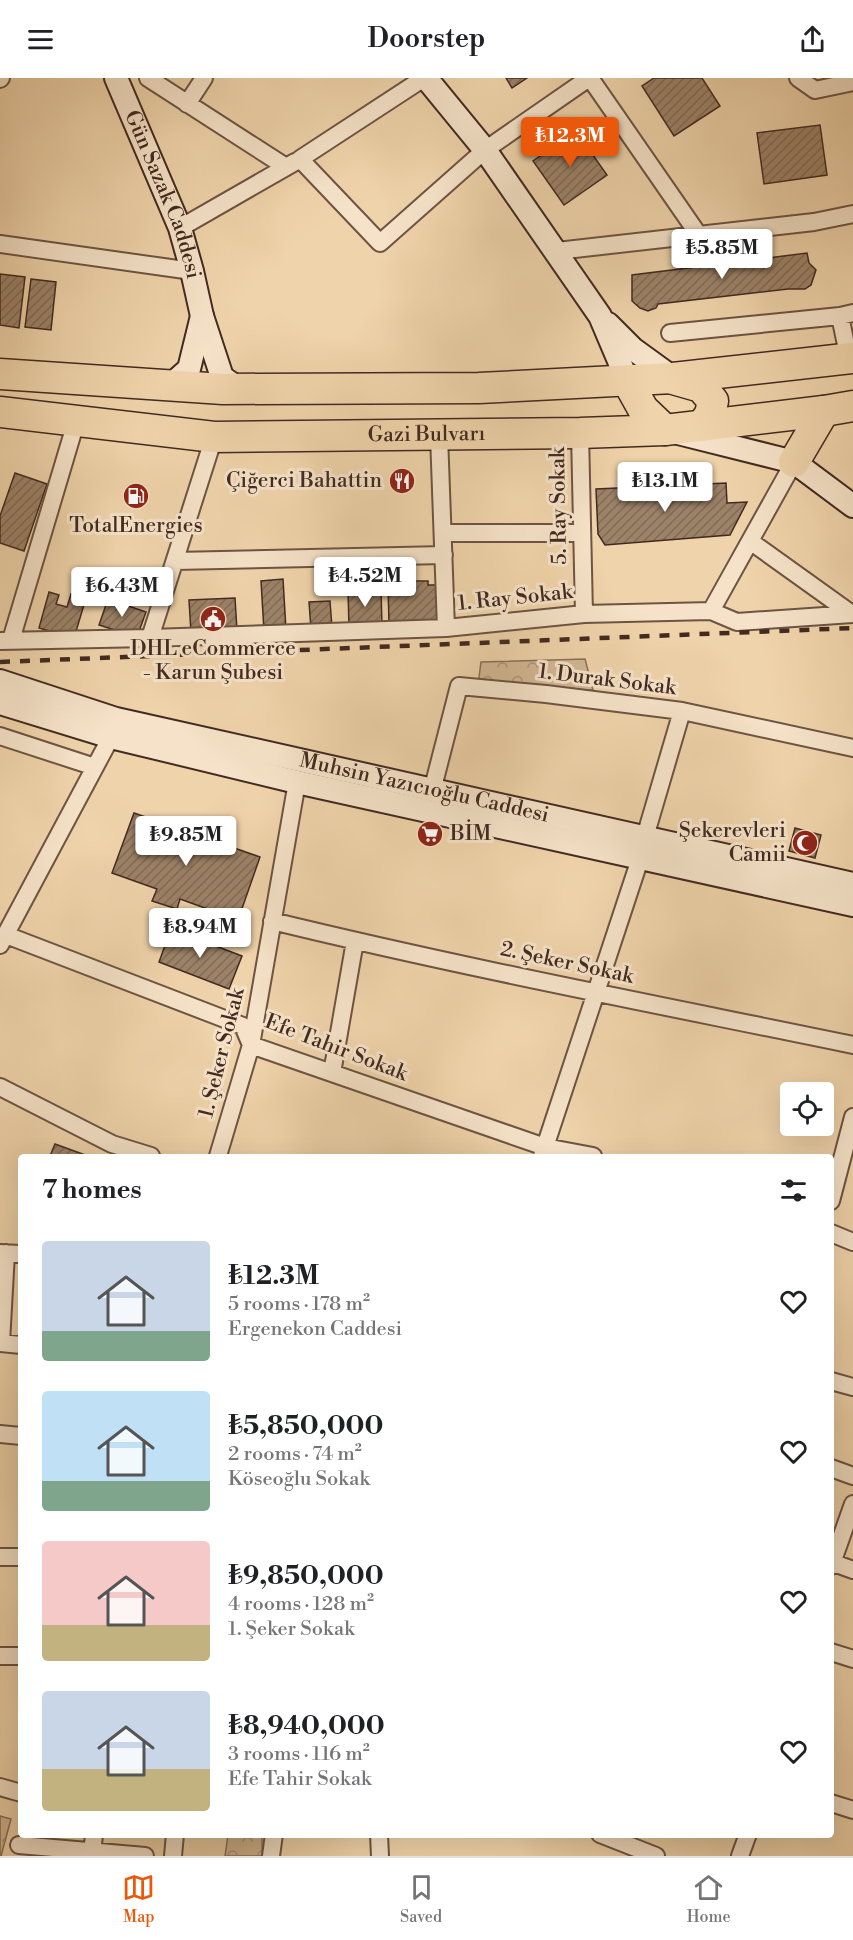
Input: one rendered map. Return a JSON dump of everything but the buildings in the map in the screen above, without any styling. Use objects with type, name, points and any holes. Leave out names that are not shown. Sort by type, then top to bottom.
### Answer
[{"type":"highway","points":[[0,374],[239,389],[479,388],[628,382],[851,358]]},
{"type":"highway","points":[[672,378],[701,387],[712,401],[710,414],[702,426]]},
{"type":"highway","points":[[628,382],[643,409],[664,430]]},
{"type":"highway","name":"Gazi Bulvarı","points":[[0,412],[214,437],[664,430],[853,406]]},
{"type":"highway","points":[[794,462],[824,411]]},
{"type":"street","points":[[147,78],[187,104],[293,163],[380,243],[485,150],[589,78],[698,234]]},
{"type":"street","points":[[187,104],[204,78]]},
{"type":"street","points":[[180,228],[293,163],[425,78],[485,150],[557,251],[600,316],[628,382]]},
{"type":"street","points":[[798,78],[815,90],[853,82]]},
{"type":"street","name":"Gün Sazak Caddesi","points":[[123,82],[180,228],[202,316],[222,377],[239,389]]},
{"type":"street","points":[[557,251],[814,222],[853,214]]},
{"type":"street","points":[[0,244],[192,271]]},
{"type":"street","points":[[670,333],[847,315],[851,358]]},
{"type":"street","points":[[171,385],[189,369],[202,316]]},
{"type":"street","points":[[600,316],[633,349],[672,378]]},
{"type":"street","points":[[6,641],[76,422]]},
{"type":"street","points":[[664,430],[794,462],[853,506]]},
{"type":"street","name":"5. Ray Sokak","points":[[580,433],[584,614]]},
{"type":"street","points":[[440,435],[446,628]]},
{"type":"street","points":[[150,638],[214,437]]},
{"type":"street","points":[[711,611],[794,462]]},
{"type":"street","points":[[443,533],[582,533]]},
{"type":"street","points":[[750,542],[853,614]]},
{"type":"street","points":[[175,561],[444,555]]},
{"type":"street","name":"1. Ray Sokak","points":[[6,641],[446,628],[584,614],[711,611],[737,622],[853,614]]},
{"type":"street","name":"Muhsin Yazıcıoğlu Caddesi","points":[[0,681],[114,728],[297,782],[853,905]]},
{"type":"street","name":"1. Durak Sokak","points":[[432,790],[459,686],[682,711],[853,748]]},
{"type":"street","name":"Muhsin Yazıcıoğlu Caddesi","points":[[0,703],[114,728],[432,790],[853,884]]},
{"type":"street","points":[[645,837],[682,711]]},
{"type":"street","points":[[3,940],[114,728]]},
{"type":"street","points":[[0,736],[95,767]]},
{"type":"street","name":"1. Şeker Sokak","points":[[219,1154],[251,1045],[297,782]]},
{"type":"street","points":[[543,1152],[640,859]]},
{"type":"street","name":"2. Şeker Sokak","points":[[272,921],[597,993],[853,1045]]},
{"type":"street","name":"Efe Tahir Sokak","points":[[3,940],[243,1026],[251,1045],[543,1152],[568,1154]]},
{"type":"street","points":[[332,1073],[355,941]]},
{"type":"street","points":[[0,1088],[111,1144],[144,1154]]},
{"type":"street","points":[[834,1190],[853,1117]]},
{"type":"street","points":[[834,1234],[853,1242]]},
{"type":"street","points":[[9,1253],[1,1343],[18,1345]]},
{"type":"street","points":[[834,1382],[853,1387]]},
{"type":"street","points":[[0,1434],[18,1436]]},
{"type":"street","points":[[834,1469],[853,1476]]},
{"type":"street","points":[[834,1556],[853,1504]]},
{"type":"street","points":[[0,1557],[18,1557]]},
{"type":"street","points":[[834,1565],[853,1570]]},
{"type":"street","points":[[834,1653],[853,1659]]},
{"type":"street","points":[[0,1656],[18,1656]]},
{"type":"street","points":[[0,1787],[18,1792]]},
{"type":"street","points":[[834,1804],[853,1810]]},
{"type":"street","points":[[92,1854],[94,1838]]},
{"type":"street","points":[[173,1856],[175,1838]]},
{"type":"street","points":[[271,1856],[273,1838]]},
{"type":"street","points":[[379,1838],[380,1856]]},
{"type":"street","points":[[610,1838],[656,1856]]},
{"type":"street","points":[[740,1856],[747,1838]]},
{"type":"street","points":[[19,1845],[92,1854],[145,1856]]},
{"type":"green space","points":[[585,659],[593,690],[478,685],[481,662]]},
{"type":"green space","points":[[0,1816],[11,1819],[1,1856],[0,1856]]},
{"type":"green space","points":[[228,1838],[262,1838],[262,1856],[225,1856]]},
{"type":"railway","points":[[0,662],[853,628]]},
{"type":"place","name":"Çiğerci Bahattin","points":[[402,481]]},
{"type":"place","name":"TotalEnergies","points":[[136,496]]},
{"type":"place","name":"DHL eCommerce - Karun Şubesi","points":[[213,619]]},
{"type":"place","name":"BİM","points":[[430,834]]},
{"type":"place","name":"Şekerevleri Camii","points":[[805,843]]}]
